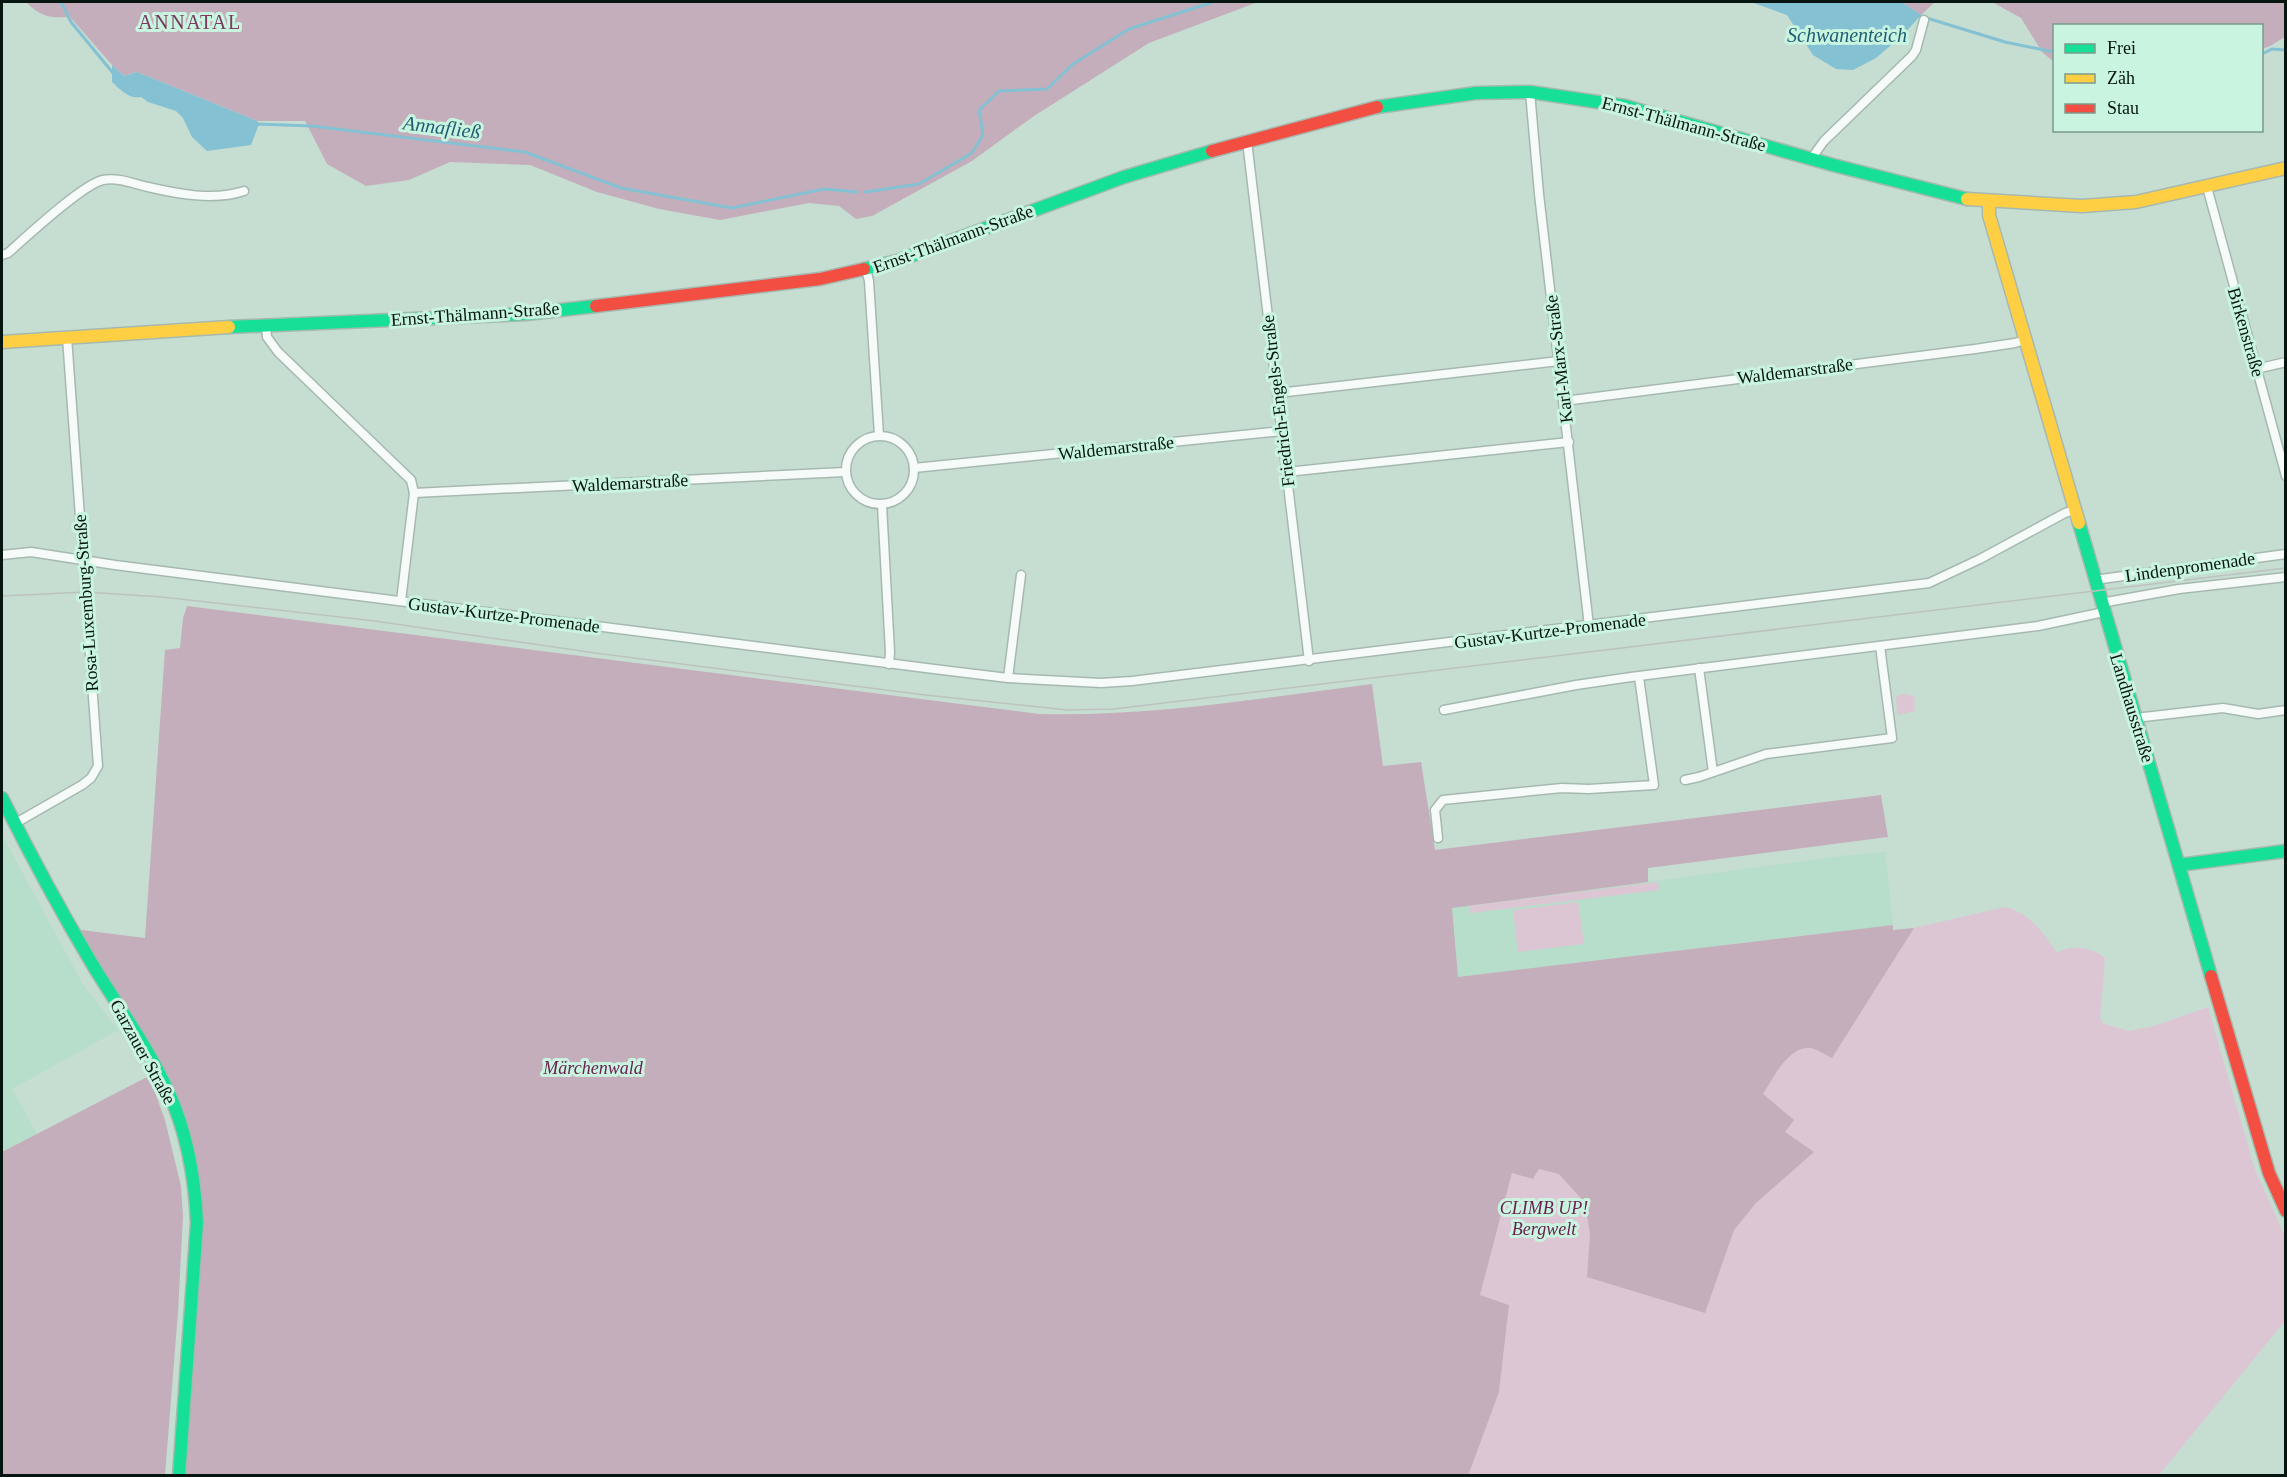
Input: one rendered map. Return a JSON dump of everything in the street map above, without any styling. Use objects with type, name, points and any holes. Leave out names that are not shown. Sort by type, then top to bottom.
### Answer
[{"type":"main road","name":"Ernst-Thälmann-Straße","points":[[2,342],[266,325],[526,314],[820,279],[919,254],[1124,177],[1247,141],[1380,106],[1476,93],[1530,92],[1625,106],[1956,198],[1989,202],[2082,206],[2116,204],[2160,198],[2286,168]]},
{"type":"main road","name":"Landhausstraße","points":[[1989,202],[1989,215],[2094,580],[2258,1137],[2269,1173],[2286,1211]]},
{"type":"main road","name":"Garzauer Straße","points":[[2,798],[14,824],[79,940],[161,1076],[175,1107],[184,1137],[197,1195],[197,1222],[178,1476]]},
{"type":"main road","points":[[2179,865],[2286,851]]},
{"type":"street","points":[[1811,159],[1824,141],[1912,56],[1918,45],[1924,20]]},
{"type":"street","name":"Karl-Marx-Straße","points":[[1530,92],[1532,133],[1589,626]]},
{"type":"street","name":"Friedrich-Engels-Straße","points":[[1247,141],[1309,660]]},
{"type":"street","points":[[2,255],[8,253],[81,192],[102,180],[114,179],[183,194],[228,196],[244,191]]},
{"type":"street","name":"Birkenstraße","points":[[2206,187],[2286,476]]},
{"type":"street","points":[[866,269],[869,281],[879,435]]},
{"type":"street","points":[[266,325],[267,337],[278,352],[411,480],[414,493],[401,602]]},
{"type":"street","name":"Rosa-Luxemburg-Straße","points":[[14,824],[82,785],[91,778],[98,766],[67,337]]},
{"type":"street","name":"Waldemarstraße","points":[[1564,401],[1975,349],[2025,340]]},
{"type":"street","points":[[1278,393],[1559,361]]},
{"type":"street","points":[[2256,369],[2286,362]]},
{"type":"street","name":"Waldemarstraße","points":[[914,468],[1282,431]]},
{"type":"street","points":[[879,435],[899,441],[912,457],[914,468],[914,477],[908,491],[896,501],[882,505],[862,500],[854,493],[845,472],[846,461],[858,442],[879,435]]},
{"type":"street","points":[[1287,472],[1569,442]]},
{"type":"street","name":"Waldemarstraße","points":[[414,493],[845,472]]},
{"type":"street","points":[[882,505],[889,664]]},
{"type":"street","name":"Gustav-Kurtze-Promenade","points":[[2,555],[31,552],[889,664],[1008,678],[1101,683],[1309,660],[1929,583],[2074,510]]},
{"type":"street","name":"Lindenpromenade","points":[[2094,580],[2286,554]]},
{"type":"street","points":[[1008,678],[1021,575]]},
{"type":"street","name":"Lindenpromenade","points":[[2102,607],[2180,589],[2286,576]]},
{"type":"street","points":[[1444,710],[1576,685],[2038,626],[2102,607]]},
{"type":"street","points":[[1685,780],[1766,754],[1892,738],[1880,646]]},
{"type":"street","points":[[1699,668],[1713,772]]},
{"type":"street","points":[[1438,838],[1435,810],[1443,800],[1562,788],[1588,789],[1654,784],[1639,677]]},
{"type":"street","points":[[2135,718],[2223,708],[2258,714],[2286,710]]},
{"type":"shaded area","points":[[2,835],[82,983],[118,1030],[12,1089],[37,1134],[2,1152]]},
{"type":"shaded area","points":[[1885,852],[1893,925],[1458,977],[1452,908]]},
{"type":"green space","points":[[26,2],[1258,2],[1149,43],[1034,116],[972,161],[872,216],[856,219],[839,206],[809,203],[720,220],[659,209],[597,192],[530,165],[450,162],[409,180],[366,186],[327,164],[305,121],[257,121],[137,72],[124,76],[70,17],[46,16]]},
{"type":"green space","points":[[1902,2],[1935,2],[1921,15]]},
{"type":"green space","points":[[1992,2],[2285,2],[2285,37],[2263,49],[2263,24],[2053,24],[2053,61],[2042,52],[2021,18]]},
{"type":"green space","name":"Märchenwald","points":[[187,606],[1039,714],[1165,710],[1372,684],[1383,766],[1421,762],[1435,850],[1881,795],[1888,837],[1648,868],[1648,882],[1452,908],[1458,977],[1893,925],[1893,930],[1914,928],[1832,1058],[1810,1048],[1795,1052],[1776,1072],[1763,1094],[1794,1120],[1785,1132],[1814,1152],[1756,1203],[1734,1230],[1705,1313],[1587,1277],[1590,1234],[1585,1203],[1559,1174],[1539,1169],[1533,1179],[1512,1173],[1480,1295],[1509,1305],[1499,1392],[1468,1476],[184,1475],[201,1222],[201,1186],[190,1143],[172,1092],[81,930],[145,938],[165,650],[180,648],[183,618]]},
{"type":"green space","points":[[1904,694],[1914,696],[1915,711],[1897,715],[1896,696]]},
{"type":"green space","points":[[1658,882],[1659,890],[1470,913],[1469,906]]},
{"type":"green space","points":[[1578,902],[1584,944],[1518,952],[1513,910]]},
{"type":"green space","name":"CLIMB UP! Bergwelt","points":[[2005,907],[2028,918],[2057,953],[2069,948],[2082,948],[2094,951],[2105,958],[2100,1019],[2104,1024],[2129,1031],[2154,1026],[2208,1007],[2255,1170],[2285,1236],[2285,1321],[2159,1475],[1468,1476],[1499,1392],[1509,1305],[1480,1295],[1512,1173],[1893,930],[1914,928]]},
{"type":"green space","points":[[149,1076],[165,1120],[181,1186],[183,1216],[165,1475],[2,1475],[2,1152]]},
{"type":"water","name":"Schwanenteich","points":[[1751,2],[1902,2],[1921,15],[1903,35],[1876,58],[1853,70],[1836,69],[1813,55],[1787,15]]},
{"type":"water","points":[[112,65],[124,76],[137,72],[257,121],[259,124],[251,145],[207,151],[192,137],[183,118],[176,111],[148,102],[141,97],[128,95],[118,88],[112,82]]},
{"type":"waterway","name":"Annafließ","points":[[61,2],[71,22],[113,73]]},
{"type":"waterway","name":"Annafließ","points":[[865,192],[919,184],[972,153],[983,135],[979,110],[999,91],[1047,89],[1073,64],[1129,29],[1213,2]]},
{"type":"waterway","name":"Annafließ","points":[[1917,15],[2005,42],[2053,52]]},
{"type":"waterway","name":"Annafließ","points":[[2263,54],[2272,49],[2286,50]]},
{"type":"waterway","name":"Annafließ","points":[[256,124],[312,126],[525,152],[621,188],[732,208],[824,189],[857,192]]},
{"type":"tram line","points":[[2,596],[86,592],[162,597],[375,621],[595,653],[925,695],[1068,710],[1114,709],[2286,568]]},
{"type":"traffic: fast","points":[[1377,107],[1476,93],[1530,92],[1625,106],[1833,165],[1967,199]]},
{"type":"traffic: fast","points":[[864,269],[897,261],[1124,177],[1212,151]]},
{"type":"traffic: fast","points":[[229,327],[526,314],[596,306]]},
{"type":"traffic: fast","points":[[2079,523],[2211,976]]},
{"type":"traffic: fast","points":[[2,798],[68,921],[160,1074],[175,1107],[185,1139],[192,1172],[197,1223],[179,1476]]},
{"type":"traffic: fast","points":[[2179,865],[2286,851]]},
{"type":"traffic: slow","points":[[1967,199],[2082,206],[2136,202],[2286,168]]},
{"type":"traffic: slow","points":[[1989,202],[1989,215],[2079,523]]},
{"type":"traffic: slow","points":[[2,342],[229,327]]},
{"type":"traffic: jam","points":[[1212,151],[1377,107]]},
{"type":"traffic: jam","points":[[596,306],[820,279],[864,269]]},
{"type":"traffic: jam","points":[[2211,976],[2269,1173],[2286,1211]]},
{"type":"district","name":"ANNATAL","points":[[190,22]]}]
